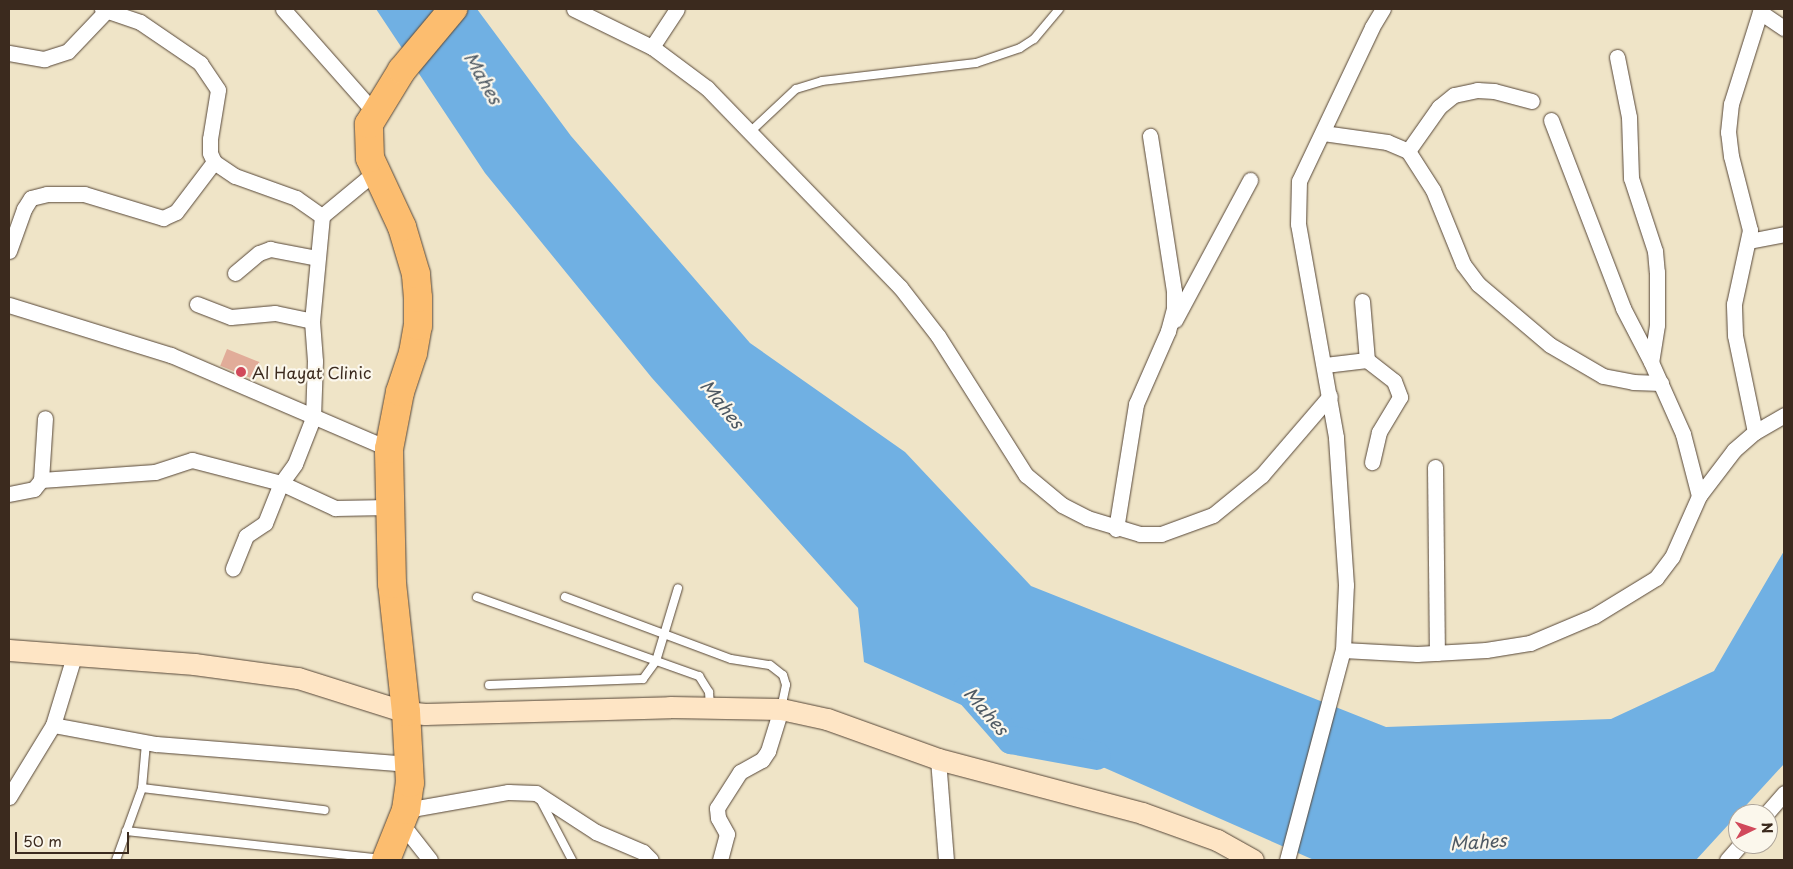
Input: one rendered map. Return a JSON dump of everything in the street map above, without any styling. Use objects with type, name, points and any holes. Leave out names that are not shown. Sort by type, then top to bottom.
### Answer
[{"type":"highway","points":[[386,860],[404,817],[409,764],[406,712],[392,584],[389,507],[390,449],[400,392],[413,354],[418,326],[418,298],[416,274],[402,227],[375,172],[368,139],[369,124],[374,112],[402,70],[454,9]]},
{"type":"street","points":[[283,9],[374,112]]},
{"type":"street","points":[[574,9],[652,47],[707,88],[900,287],[938,336],[1026,475],[1062,505],[1116,529],[1162,534],[1213,515],[1262,475],[1330,396]]},
{"type":"street","points":[[652,47],[677,9]]},
{"type":"street","points":[[1288,857],[1343,650],[1345,542],[1330,396],[1297,203],[1299,181],[1372,27],[1383,9]]},
{"type":"street","points":[[9,53],[44,59],[68,51],[106,10],[140,22],[200,63],[218,90],[210,139],[210,153],[214,162],[235,176],[296,198],[322,216]]},
{"type":"street","points":[[1755,432],[1735,335],[1734,312],[1748,241],[1749,220],[1731,156],[1728,132],[1733,95],[1760,10],[1784,28]]},
{"type":"street","points":[[1617,57],[1629,117],[1631,178],[1655,251],[1657,325],[1651,362]]},
{"type":"street","points":[[1408,151],[1439,106],[1454,95],[1477,90],[1494,91],[1532,101]]},
{"type":"street","points":[[1551,120],[1623,308],[1661,382],[1683,434],[1699,496]]},
{"type":"street","points":[[1323,133],[1387,142],[1408,151],[1433,190],[1463,264],[1478,284],[1550,345],[1603,376],[1633,382],[1661,382]]},
{"type":"street","points":[[1150,136],[1174,292],[1168,331]]},
{"type":"street","points":[[9,251],[24,209],[31,198],[47,194],[84,194],[163,218],[176,212],[214,162]]},
{"type":"street","points":[[233,569],[246,536],[265,523],[281,483],[295,464],[312,418],[315,361],[312,321],[322,216],[375,172]]},
{"type":"street","points":[[1116,529],[1136,404],[1168,331],[1250,180]]},
{"type":"street","points":[[1748,241],[1784,234]]},
{"type":"street","points":[[235,273],[259,252],[270,249],[317,258]]},
{"type":"street","points":[[1362,301],[1367,360]]},
{"type":"street","points":[[197,304],[231,316],[275,313],[312,321]]},
{"type":"street","points":[[9,305],[171,355],[312,418],[390,449]]},
{"type":"street","points":[[1325,365],[1367,360],[1394,380],[1400,397],[1379,432],[1372,462]]},
{"type":"street","points":[[1343,650],[1437,653],[1530,643],[1602,611],[1656,578],[1672,557],[1699,496],[1734,450],[1755,432],[1784,415]]},
{"type":"street","points":[[9,494],[34,489],[41,480],[46,418]]},
{"type":"street","points":[[41,480],[155,472],[192,460],[281,483],[336,508],[389,507]]},
{"type":"street","points":[[1435,467],[1437,653]]},
{"type":"street","points":[[9,650],[75,653],[298,678],[406,712],[440,715],[711,707],[780,709],[827,719],[938,759],[1142,813],[1218,840],[1253,860]]},
{"type":"street","points":[[9,797],[15,778],[53,725],[75,653]]},
{"type":"street","points":[[720,860],[727,834],[718,818],[717,808],[740,772],[762,760],[768,752],[780,709]]},
{"type":"street","points":[[53,725],[146,743],[409,764]]},
{"type":"street","points":[[938,759],[946,860]]},
{"type":"street","points":[[430,860],[404,817],[508,792],[536,793],[596,832],[643,852],[651,860]]},
{"type":"street","points":[[1775,804],[1784,793]]},
{"type":"lane","points":[[750,132],[796,89],[822,81],[976,63],[1020,48],[1034,39],[1059,9]]},
{"type":"lane","points":[[489,685],[635,682],[649,675],[656,661],[678,588]]},
{"type":"lane","points":[[477,597],[699,676],[709,692],[711,707]]},
{"type":"lane","points":[[565,597],[731,659],[777,668],[784,675],[786,685],[780,709]]},
{"type":"lane","points":[[116,860],[142,788],[146,743]]},
{"type":"lane","points":[[142,788],[325,810]]},
{"type":"lane","points":[[536,793],[572,860]]},
{"type":"lane","points":[[126,831],[386,860]]},
{"type":"water","points":[[376,9],[477,9],[571,136],[750,343],[905,452],[1031,586],[1386,727],[1611,719],[1714,671],[1784,551],[1784,764],[1747,804],[1728,804],[1728,825],[1696,860],[1314,860],[864,662],[858,608],[652,378],[485,173]]},
{"type":"building","points":[[227,349],[259,362],[253,379],[220,366]]},
{"type":"waterway","name":"Mahes","points":[[967,690],[1011,740],[1097,756]]},
{"type":"place","name":"Al Hayat Clinic","points":[[241,372]]}]
